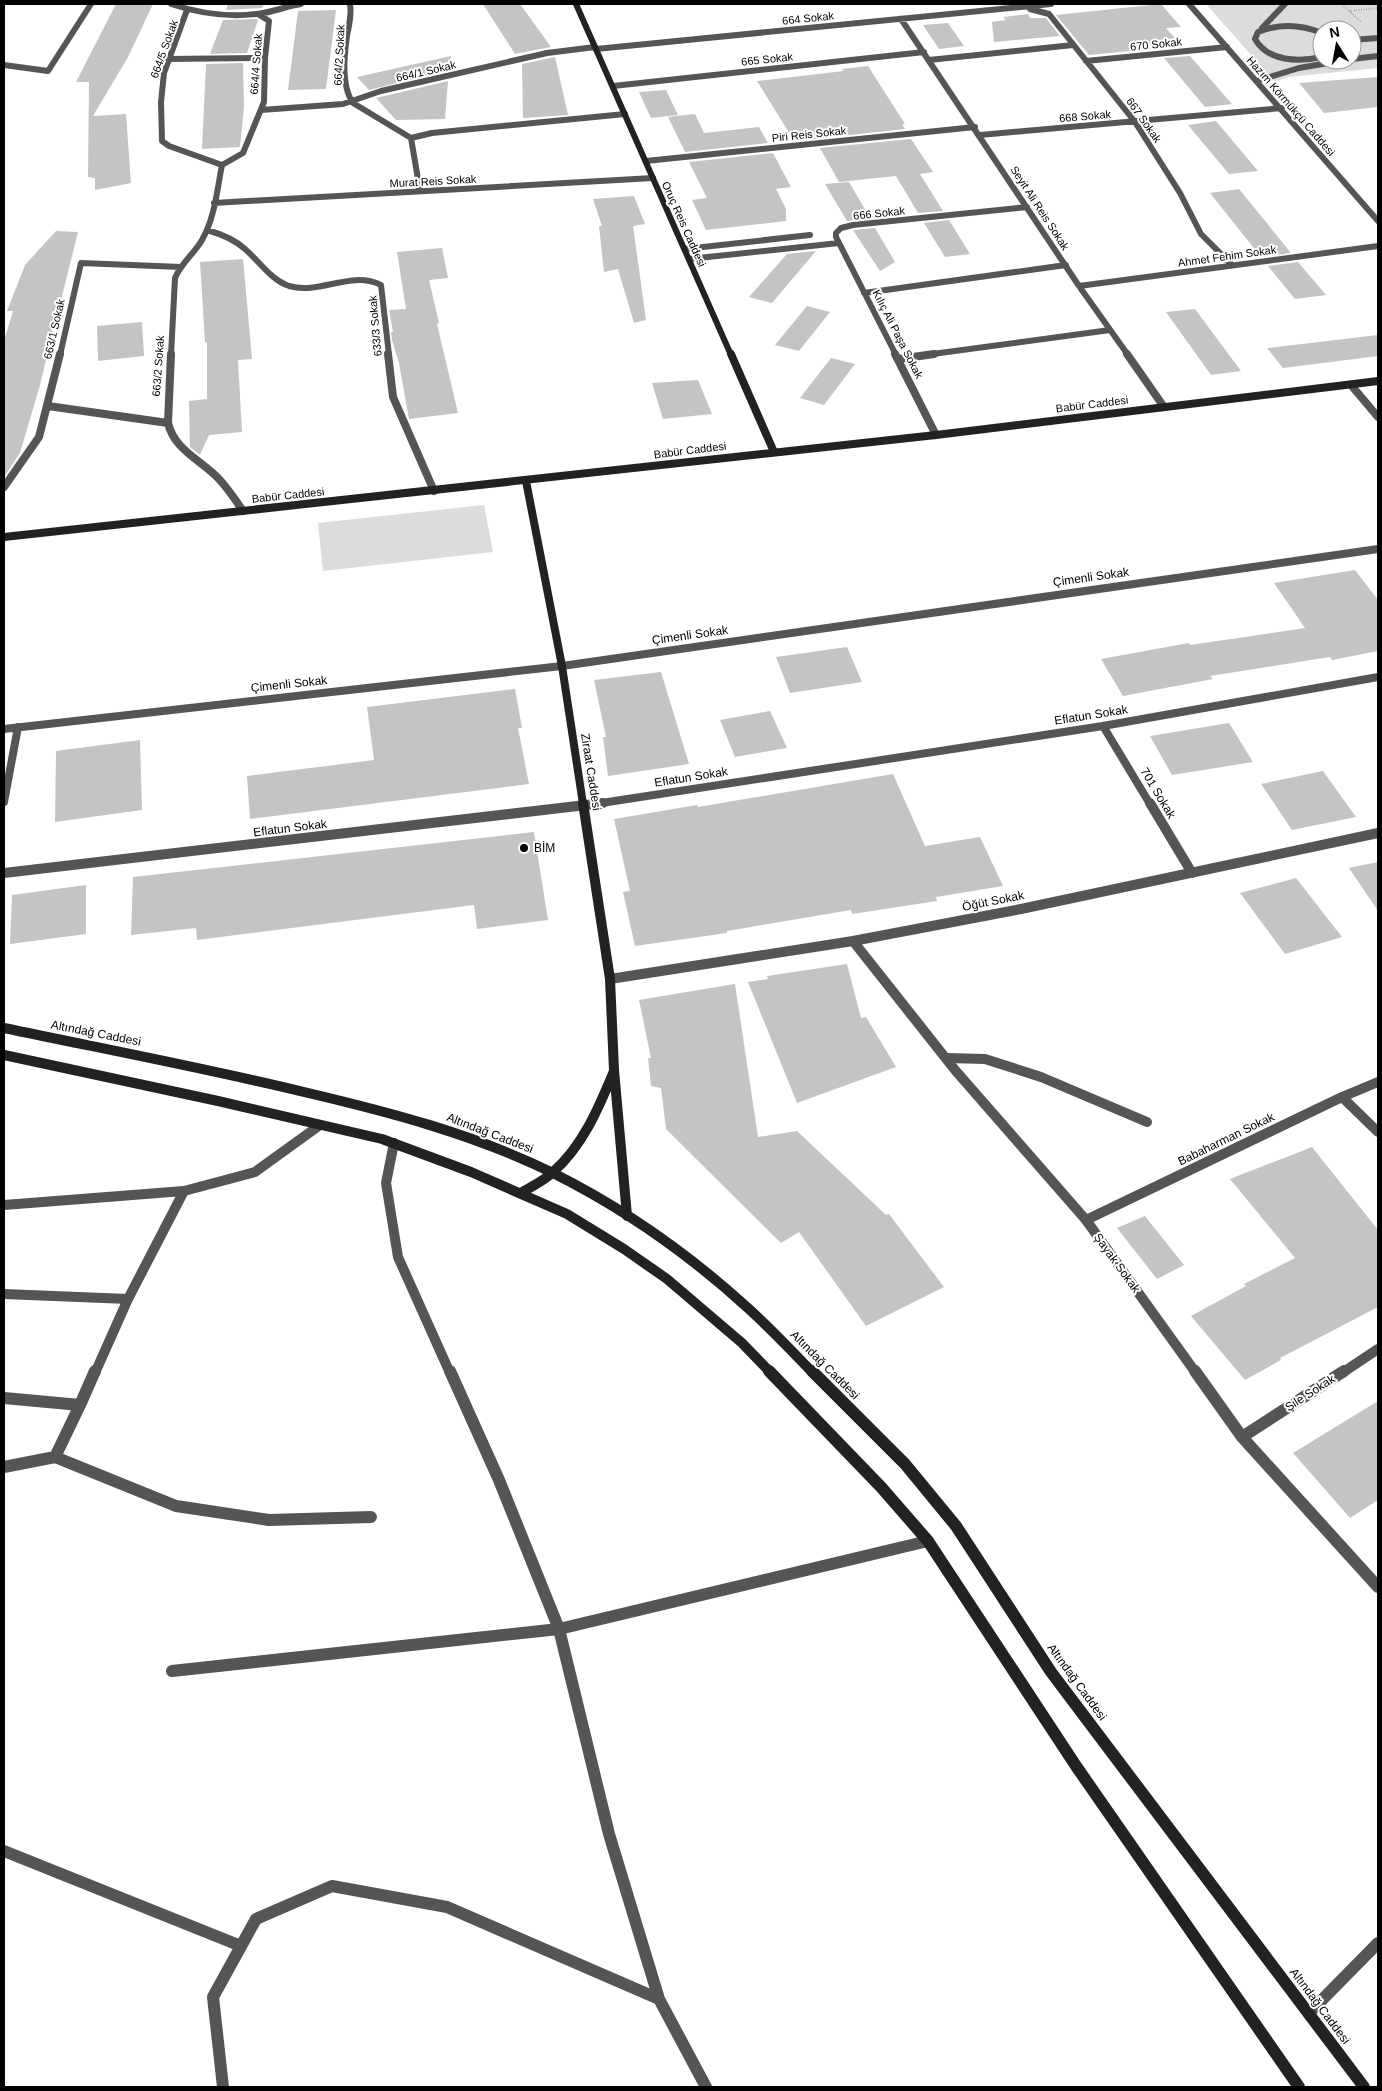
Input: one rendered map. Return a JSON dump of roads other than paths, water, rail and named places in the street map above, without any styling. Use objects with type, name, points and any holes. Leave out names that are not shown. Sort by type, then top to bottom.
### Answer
[{"type":"main road","name":"Oruç Reis Caddesi","points":[[576,4],[774,452]]},
{"type":"main road","name":"Babür Caddesi","points":[[4,537],[936,434],[1378,381]]},
{"type":"main road","name":"Ziraat Caddesi","points":[[526,480],[562,666],[610,978],[614,1070],[627,1216]]},
{"type":"main road","name":"Altındağ Caddesi","points":[[4,1028],[200,1068],[392,1113],[479,1141],[553,1173],[627,1216],[683,1255],[750,1310],[927,1488],[956,1526],[1051,1672],[1364,2087]]},
{"type":"main road","points":[[4,1055],[218,1101],[394,1143],[464,1168],[567,1214],[624,1248],[666,1279],[748,1350],[888,1494],[928,1541],[1076,1766],[1299,2087]]},
{"type":"main road","name":"Ziraat Caddesi","points":[[521,1193],[553,1173],[568,1156],[597,1110],[614,1070]]},
{"type":"street","points":[[4,65],[48,71],[91,4]]},
{"type":"street","points":[[171,4],[187,10],[212,14],[258,14],[301,4]]},
{"type":"street","name":"664/2 Sokak","points":[[349,4],[352,11],[347,41],[346,74],[348,96],[351,102],[411,138]]},
{"type":"street","name":"664 Sokak","points":[[596,48],[1025,5],[1051,4]]},
{"type":"street","name":"Hazım Körmükçü Caddesi","points":[[1189,4],[1282,108],[1378,221]]},
{"type":"street","points":[[1286,4],[1258,32],[1254,39],[1259,48],[1268,53],[1305,66]]},
{"type":"street","name":"667 Sokak","points":[[1025,5],[1050,14],[1135,122],[1180,193],[1201,234],[1232,265]]},
{"type":"street","name":"664/5 Sokak","points":[[187,10],[184,23],[168,59],[160,90],[162,141],[169,146],[222,165]]},
{"type":"street","name":"664/4 Sokak","points":[[222,165],[243,153],[250,140],[264,102],[265,58],[269,22],[258,14]]},
{"type":"street","name":"Seyit Ali Reis Sokak","points":[[902,18],[1079,286],[1164,407]]},
{"type":"street","points":[[1258,32],[1271,27],[1288,25],[1312,29]]},
{"type":"street","points":[[1362,39],[1378,38]]},
{"type":"street","points":[[929,60],[1073,45]]},
{"type":"street","name":"670 Sokak","points":[[1086,61],[1227,47]]},
{"type":"street","name":"664/1 Sokak","points":[[261,110],[333,106],[351,102],[381,91],[547,53],[596,48]]},
{"type":"street","name":"665 Sokak","points":[[613,86],[924,52]]},
{"type":"street","points":[[1362,58],[1378,56]]},
{"type":"street","points":[[168,59],[265,58]]},
{"type":"street","points":[[1285,58],[1312,59]]},
{"type":"street","points":[[1257,81],[1312,65]]},
{"type":"street","name":"668 Sokak","points":[[980,134],[1282,108]]},
{"type":"street","points":[[420,191],[411,138],[432,134],[625,114]]},
{"type":"street","name":"Piri Reis Sokak","points":[[646,161],[975,127]]},
{"type":"street","points":[[214,203],[222,165]]},
{"type":"street","name":"Murat Reis Sokak","points":[[214,203],[653,178]]},
{"type":"street","name":"663/2 Sokak","points":[[214,203],[207,230],[200,244],[181,267],[175,278],[168,423],[169,431],[177,444],[212,472],[242,511]]},
{"type":"street","name":"666 Sokak","points":[[840,243],[836,233],[846,226],[1027,207]]},
{"type":"street","name":"633/3 Sokak","points":[[207,230],[226,236],[239,244],[273,275],[291,286],[371,280],[381,285],[393,397],[434,490]]},
{"type":"street","points":[[685,249],[810,235]]},
{"type":"street","points":[[689,259],[840,243]]},
{"type":"street","name":"Kılıç Ali Paşa Sokak","points":[[840,243],[936,434]]},
{"type":"street","name":"Ahmet Fehim Sokak","points":[[1079,286],[1378,246]]},
{"type":"street","name":"663/1 Sokak","points":[[4,487],[39,437],[81,263],[181,267]]},
{"type":"street","points":[[864,292],[1066,265]]},
{"type":"street","points":[[899,359],[1110,330]]},
{"type":"street","points":[[1351,385],[1378,417]]},
{"type":"street","points":[[48,406],[168,423]]},
{"type":"street","name":"Çimenli Sokak","points":[[4,729],[562,666],[1378,549]]},
{"type":"street","name":"Eflatun Sokak","points":[[4,874],[584,806],[1103,726],[1378,677]]},
{"type":"street","name":"701 Sokak","points":[[1103,726],[1192,873]]},
{"type":"street","points":[[4,802],[18,727]]},
{"type":"street","name":"Öğüt Sokak","points":[[610,978],[854,941],[1021,909],[1378,833]]},
{"type":"street","name":"Şayak Sokak","points":[[854,941],[946,1058],[1086,1220],[1242,1437],[1378,1587]]},
{"type":"street","points":[[946,1058],[985,1060],[1032,1074],[1147,1122]]},
{"type":"street","name":"Babaharman Sokak","points":[[1086,1220],[1342,1097],[1378,1082]]},
{"type":"street","points":[[1342,1097],[1378,1132]]},
{"type":"street","points":[[4,1206],[184,1191],[254,1172],[320,1125]]},
{"type":"street","points":[[394,1143],[386,1183],[398,1257],[499,1480],[560,1628],[609,1834],[659,1999],[706,2087]]},
{"type":"street","points":[[55,1456],[128,1299],[184,1191]]},
{"type":"street","points":[[4,1294],[128,1299]]},
{"type":"street","name":"Şile Sokak","points":[[1242,1437],[1378,1349]]},
{"type":"street","points":[[4,1398],[80,1404]]},
{"type":"street","points":[[4,1467],[55,1456],[176,1506],[269,1520],[371,1517]]},
{"type":"street","points":[[172,1672],[560,1628],[928,1541]]},
{"type":"street","points":[[4,1851],[241,1946]]},
{"type":"street","points":[[223,2087],[213,1997],[256,1920],[332,1886],[447,1907],[659,1999]]},
{"type":"street","points":[[1309,2013],[1378,1943]]},
{"type":"place","name":"BİM","points":[[524,848]]}]
